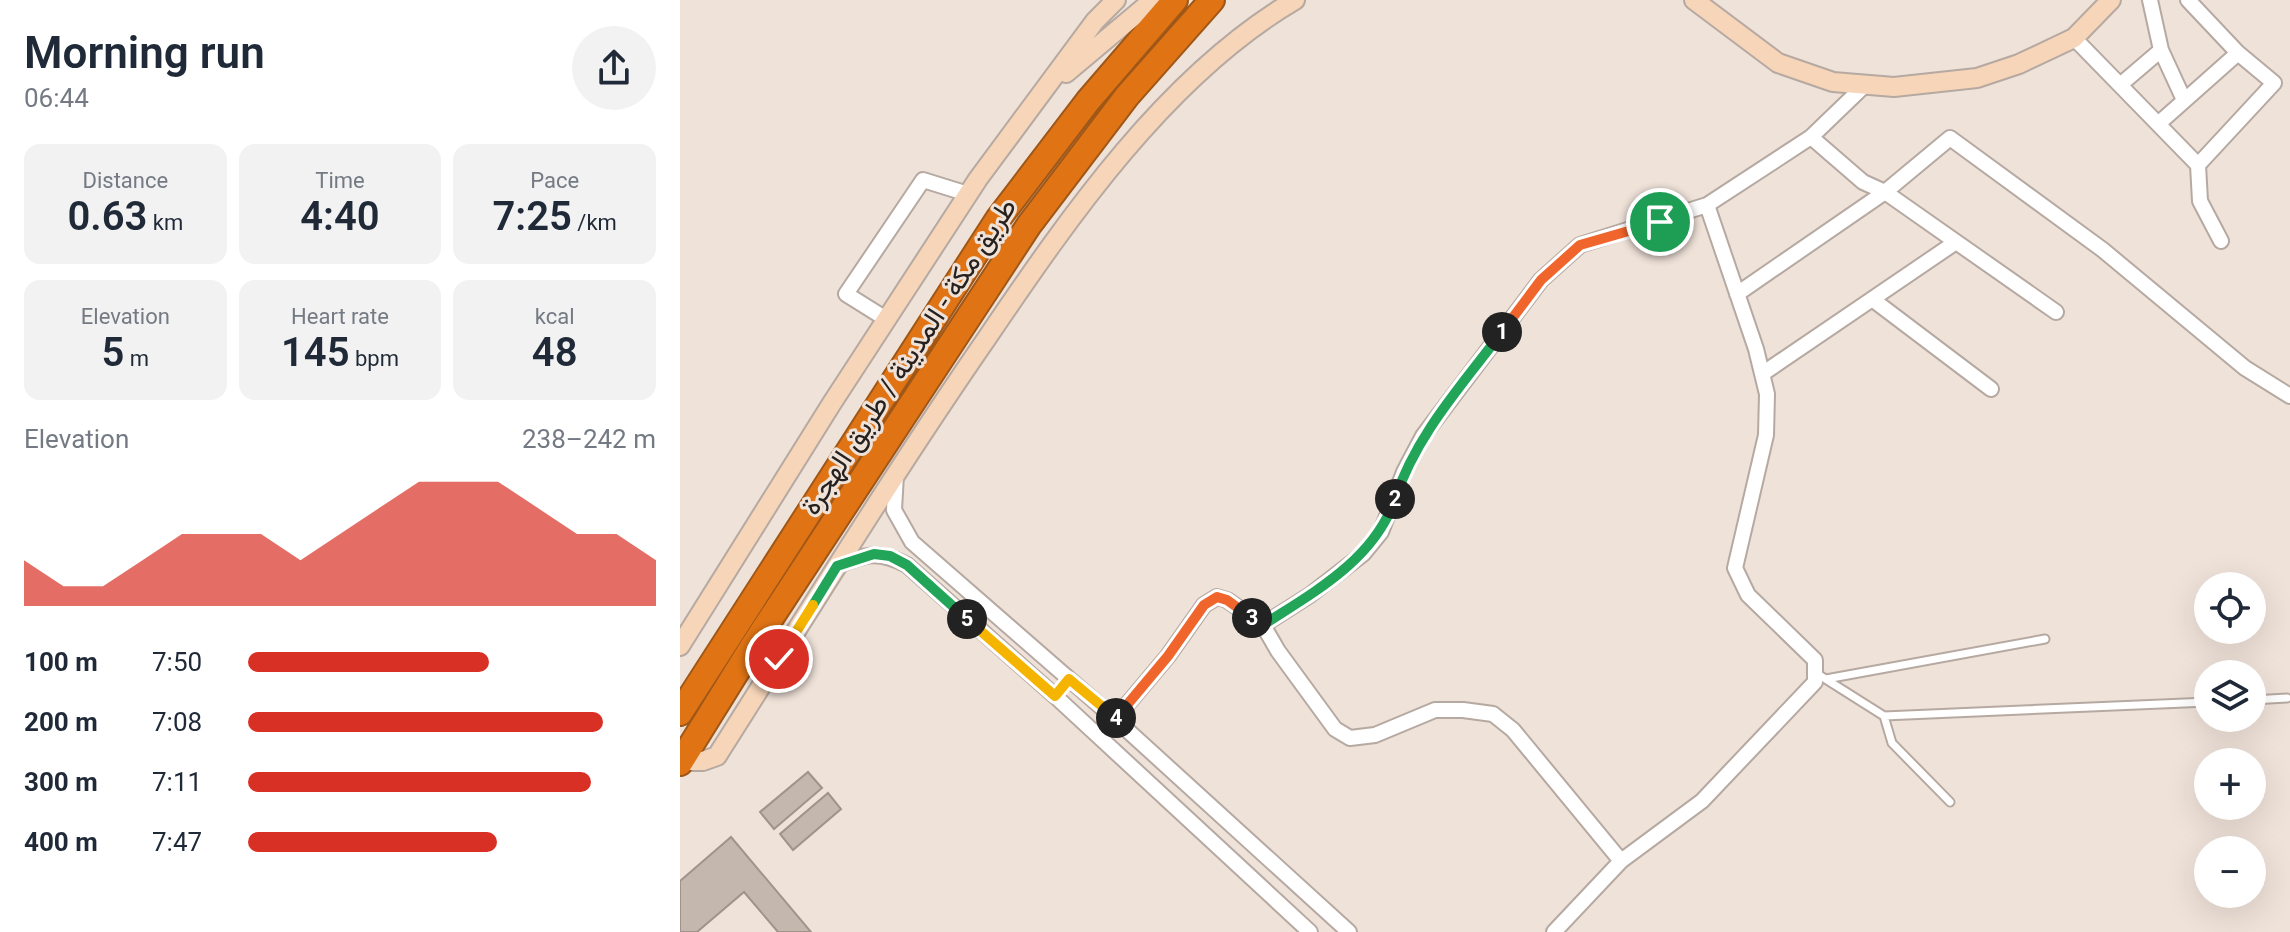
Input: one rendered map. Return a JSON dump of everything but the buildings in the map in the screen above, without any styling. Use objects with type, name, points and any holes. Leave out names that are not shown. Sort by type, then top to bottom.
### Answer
[{"type":"highway","name":"طريق مكة - المدينة / طريق الهجرة","points":[[680,713],[998,219],[1088,101],[1175,0]]},
{"type":"highway","name":"طريق مكة - المدينة / طريق الهجرة","points":[[680,762],[1029,225],[1127,96],[1212,0]]},
{"type":"main road","points":[[680,646],[968,194],[1095,21],[1116,0]]},
{"type":"main road","points":[[1040,94],[1153,0]]},
{"type":"main road","points":[[680,762],[703,761],[717,756],[896,474],[1057,236],[1157,113],[1258,22],[1295,0]]},
{"type":"main road","points":[[1694,0],[1778,63],[1833,82],[1894,87],[1977,78],[2019,64],[2074,38],[2111,0]]},
{"type":"street","points":[[2150,0],[2161,50],[2184,100]]},
{"type":"street","points":[[2188,0],[2238,53],[2273,82],[2198,165]]},
{"type":"street","points":[[2074,38],[2198,165],[2200,201],[2221,241]]},
{"type":"street","points":[[2120,85],[2161,50]]},
{"type":"street","points":[[2158,124],[2238,53]]},
{"type":"street","points":[[1263,625],[1310,595],[1363,554],[1381,532],[1404,472],[1423,436],[1541,280],[1564,258],[1580,245],[1707,205],[1811,137],[1865,85]]},
{"type":"street","points":[[1811,137],[1863,182],[1885,192],[2056,312]]},
{"type":"street","points":[[1737,294],[1885,192],[1950,138],[2103,250],[2245,368],[2290,396]]},
{"type":"street","points":[[886,319],[846,294],[923,180],[968,194]]},
{"type":"street","points":[[1554,932],[1621,861],[1702,801],[1821,676],[1815,660],[1748,595],[1735,568],[1766,435],[1767,394],[1707,205]]},
{"type":"street","points":[[1762,374],[1956,242]]},
{"type":"street","points":[[1872,299],[1991,389]]},
{"type":"street","points":[[896,474],[894,510],[912,542],[1115,719],[1349,932]]},
{"type":"street","points":[[837,566],[874,554],[890,556],[907,565],[1055,696],[1310,932]]},
{"type":"street","points":[[1115,719],[1168,656],[1204,605],[1217,597],[1227,600],[1263,625],[1278,651],[1335,729],[1350,738],[1375,735],[1435,710],[1493,714],[1513,730],[1621,861]]},
{"type":"street","points":[[1055,696],[1069,679]]},
{"type":"street","points":[[1248,875],[1267,857]]},
{"type":"lane","points":[[1821,676],[2045,639]]},
{"type":"lane","points":[[1821,676],[1884,716],[2194,703]]},
{"type":"lane","points":[[2266,699],[2287,698]]},
{"type":"lane","points":[[1884,716],[1892,743],[1950,802]]},
{"type":"route","points":[[779,659],[837,566],[858,557],[874,554],[890,556],[907,565],[1055,696],[1069,679],[1115,719],[1168,656],[1204,605],[1217,597],[1227,600],[1263,625],[1310,595],[1363,554],[1381,532],[1404,472],[1423,436],[1541,280],[1580,245],[1660,222]]}]
